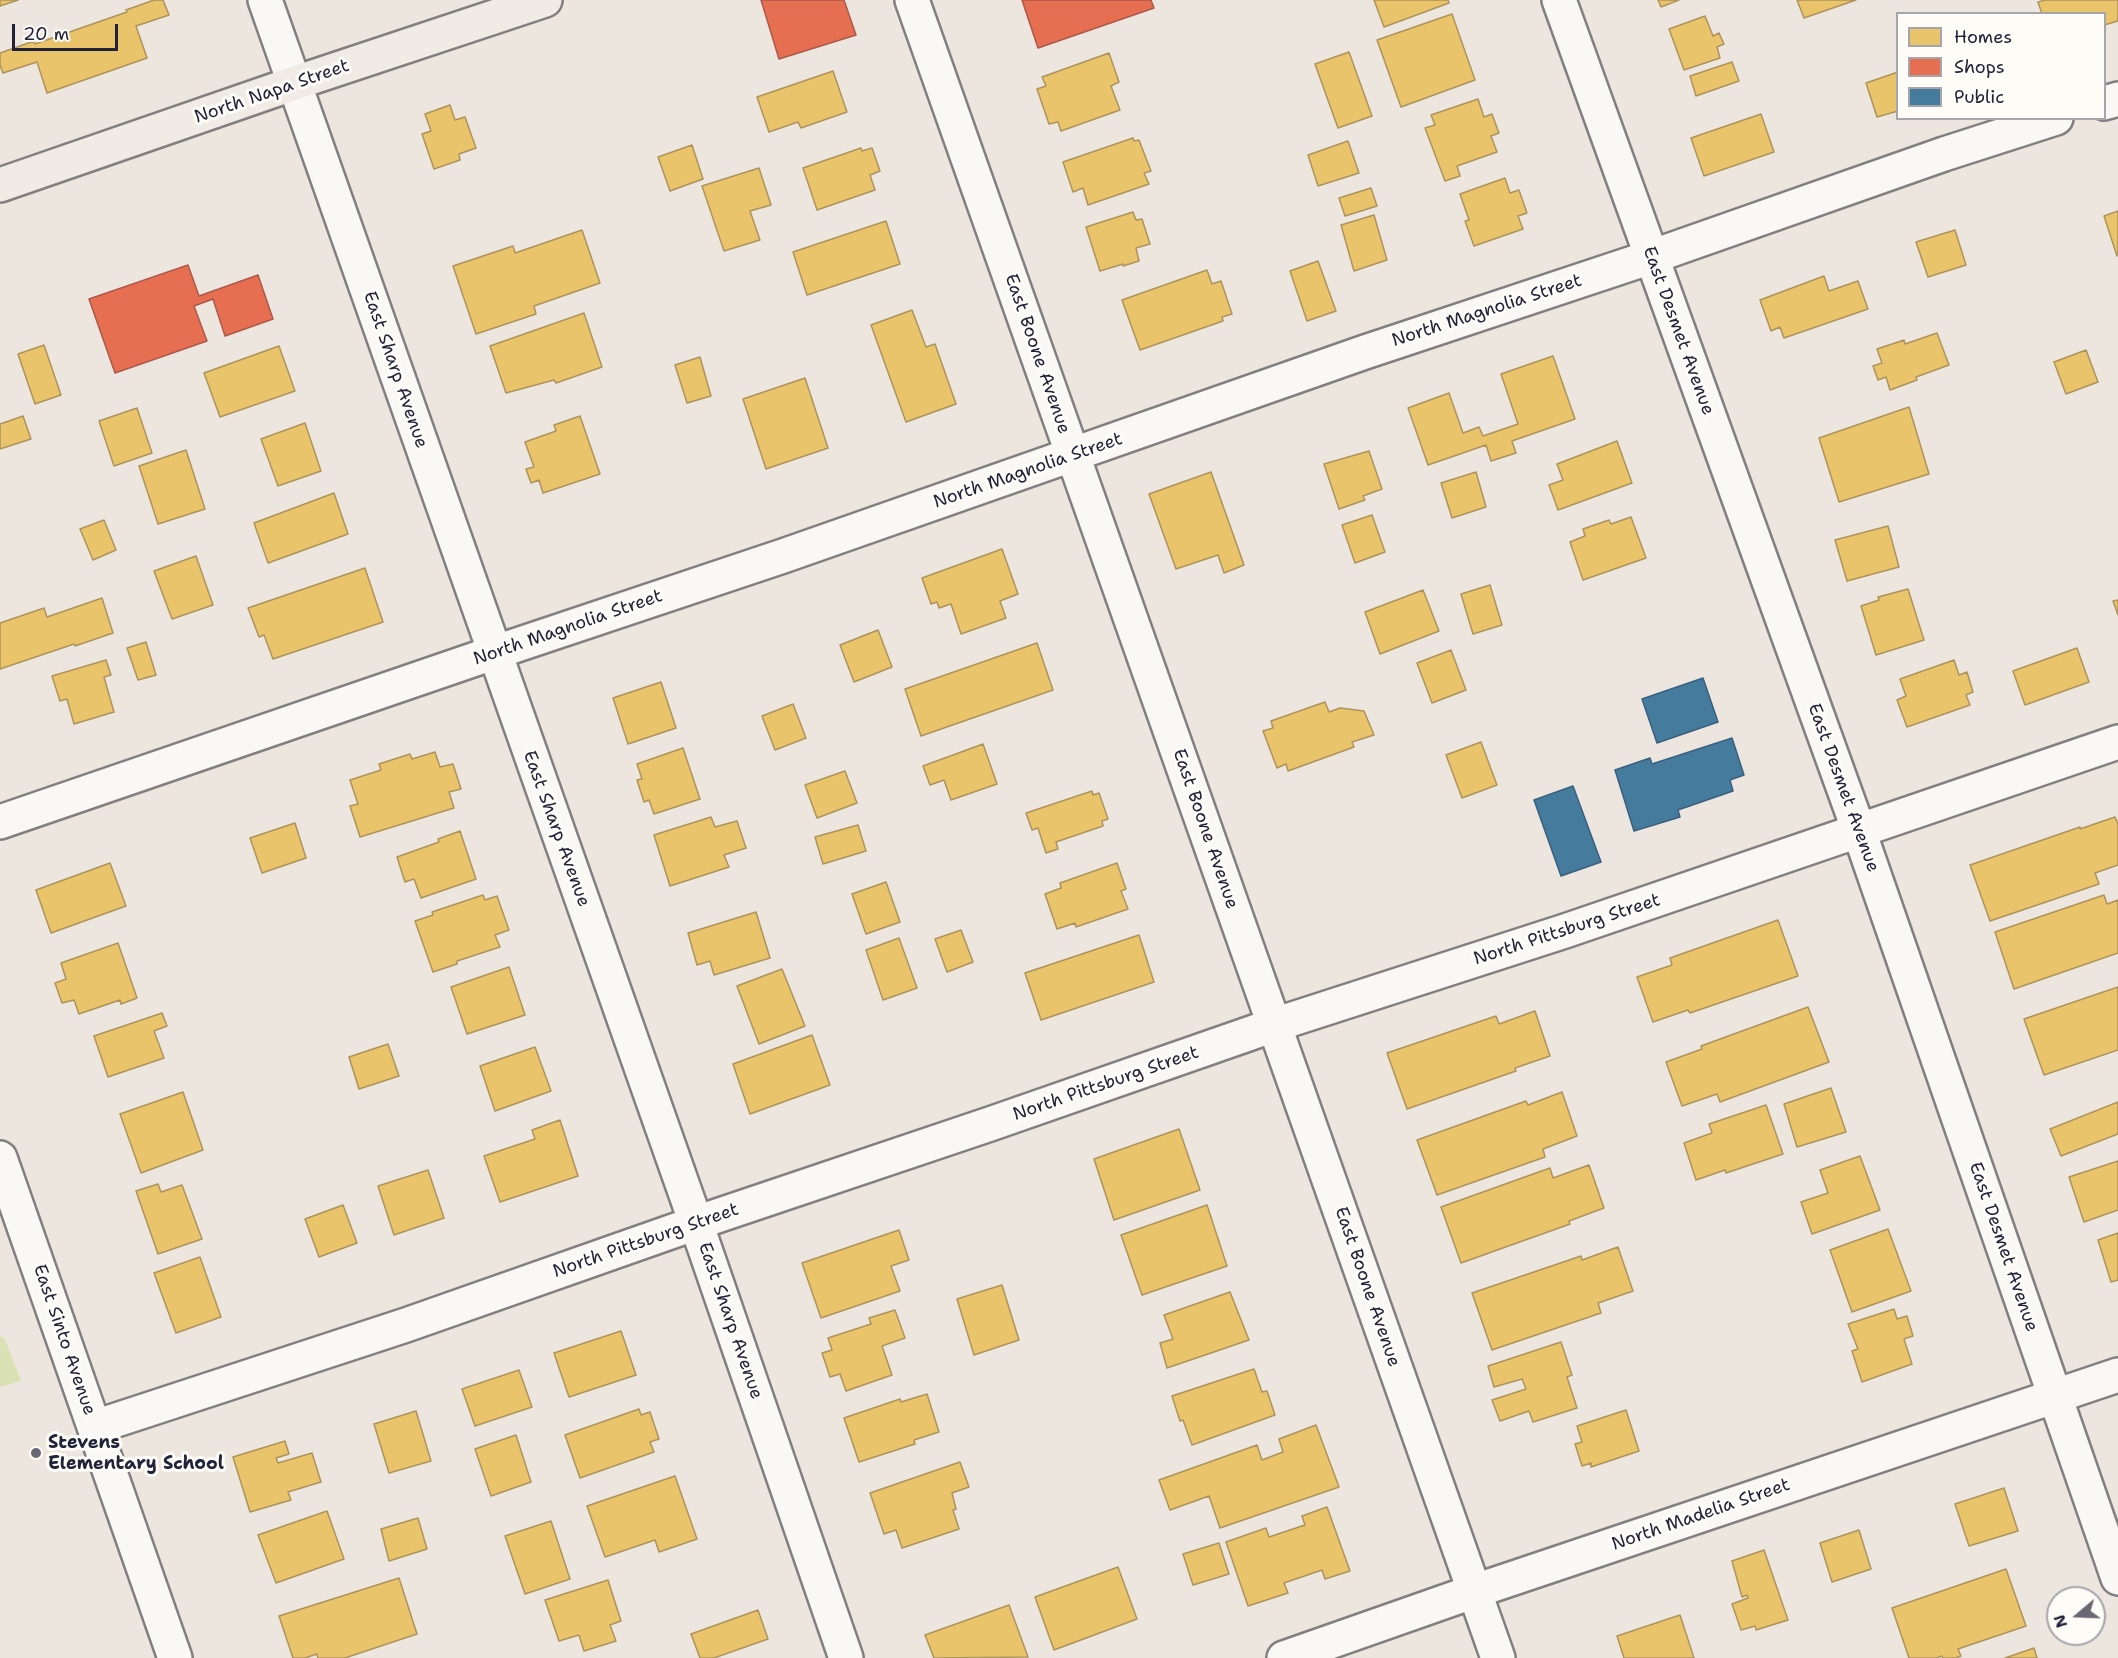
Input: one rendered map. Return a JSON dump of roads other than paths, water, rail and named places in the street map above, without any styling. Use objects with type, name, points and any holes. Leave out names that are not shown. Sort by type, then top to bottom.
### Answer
[{"type":"main road","name":"North Napa Street","points":[[0,185],[545,0]]},
{"type":"street","name":"East Sharp Avenue","points":[[265,0],[493,653],[696,1223],[846,1658]]},
{"type":"street","name":"East Boone Avenue","points":[[912,0],[1498,1658]]},
{"type":"street","name":"East Desmet Avenue","points":[[1559,0],[1859,831],[2118,1578]]},
{"type":"street","name":"North Magnolia Street","points":[[0,822],[783,556],[1365,352],[2050,120]]},
{"type":"street","name":"North Pittsburg Street","points":[[95,1427],[406,1325],[1274,1025],[1576,927],[2118,742]]},
{"type":"street","name":"East Sinto Avenue","points":[[0,1158],[176,1658]]},
{"type":"street","name":"North Madelia Street","points":[[1284,1658],[1474,1591],[2118,1375]]},
{"type":"place","name":"Stevens Elementary School","points":[[36,1453]]}]
